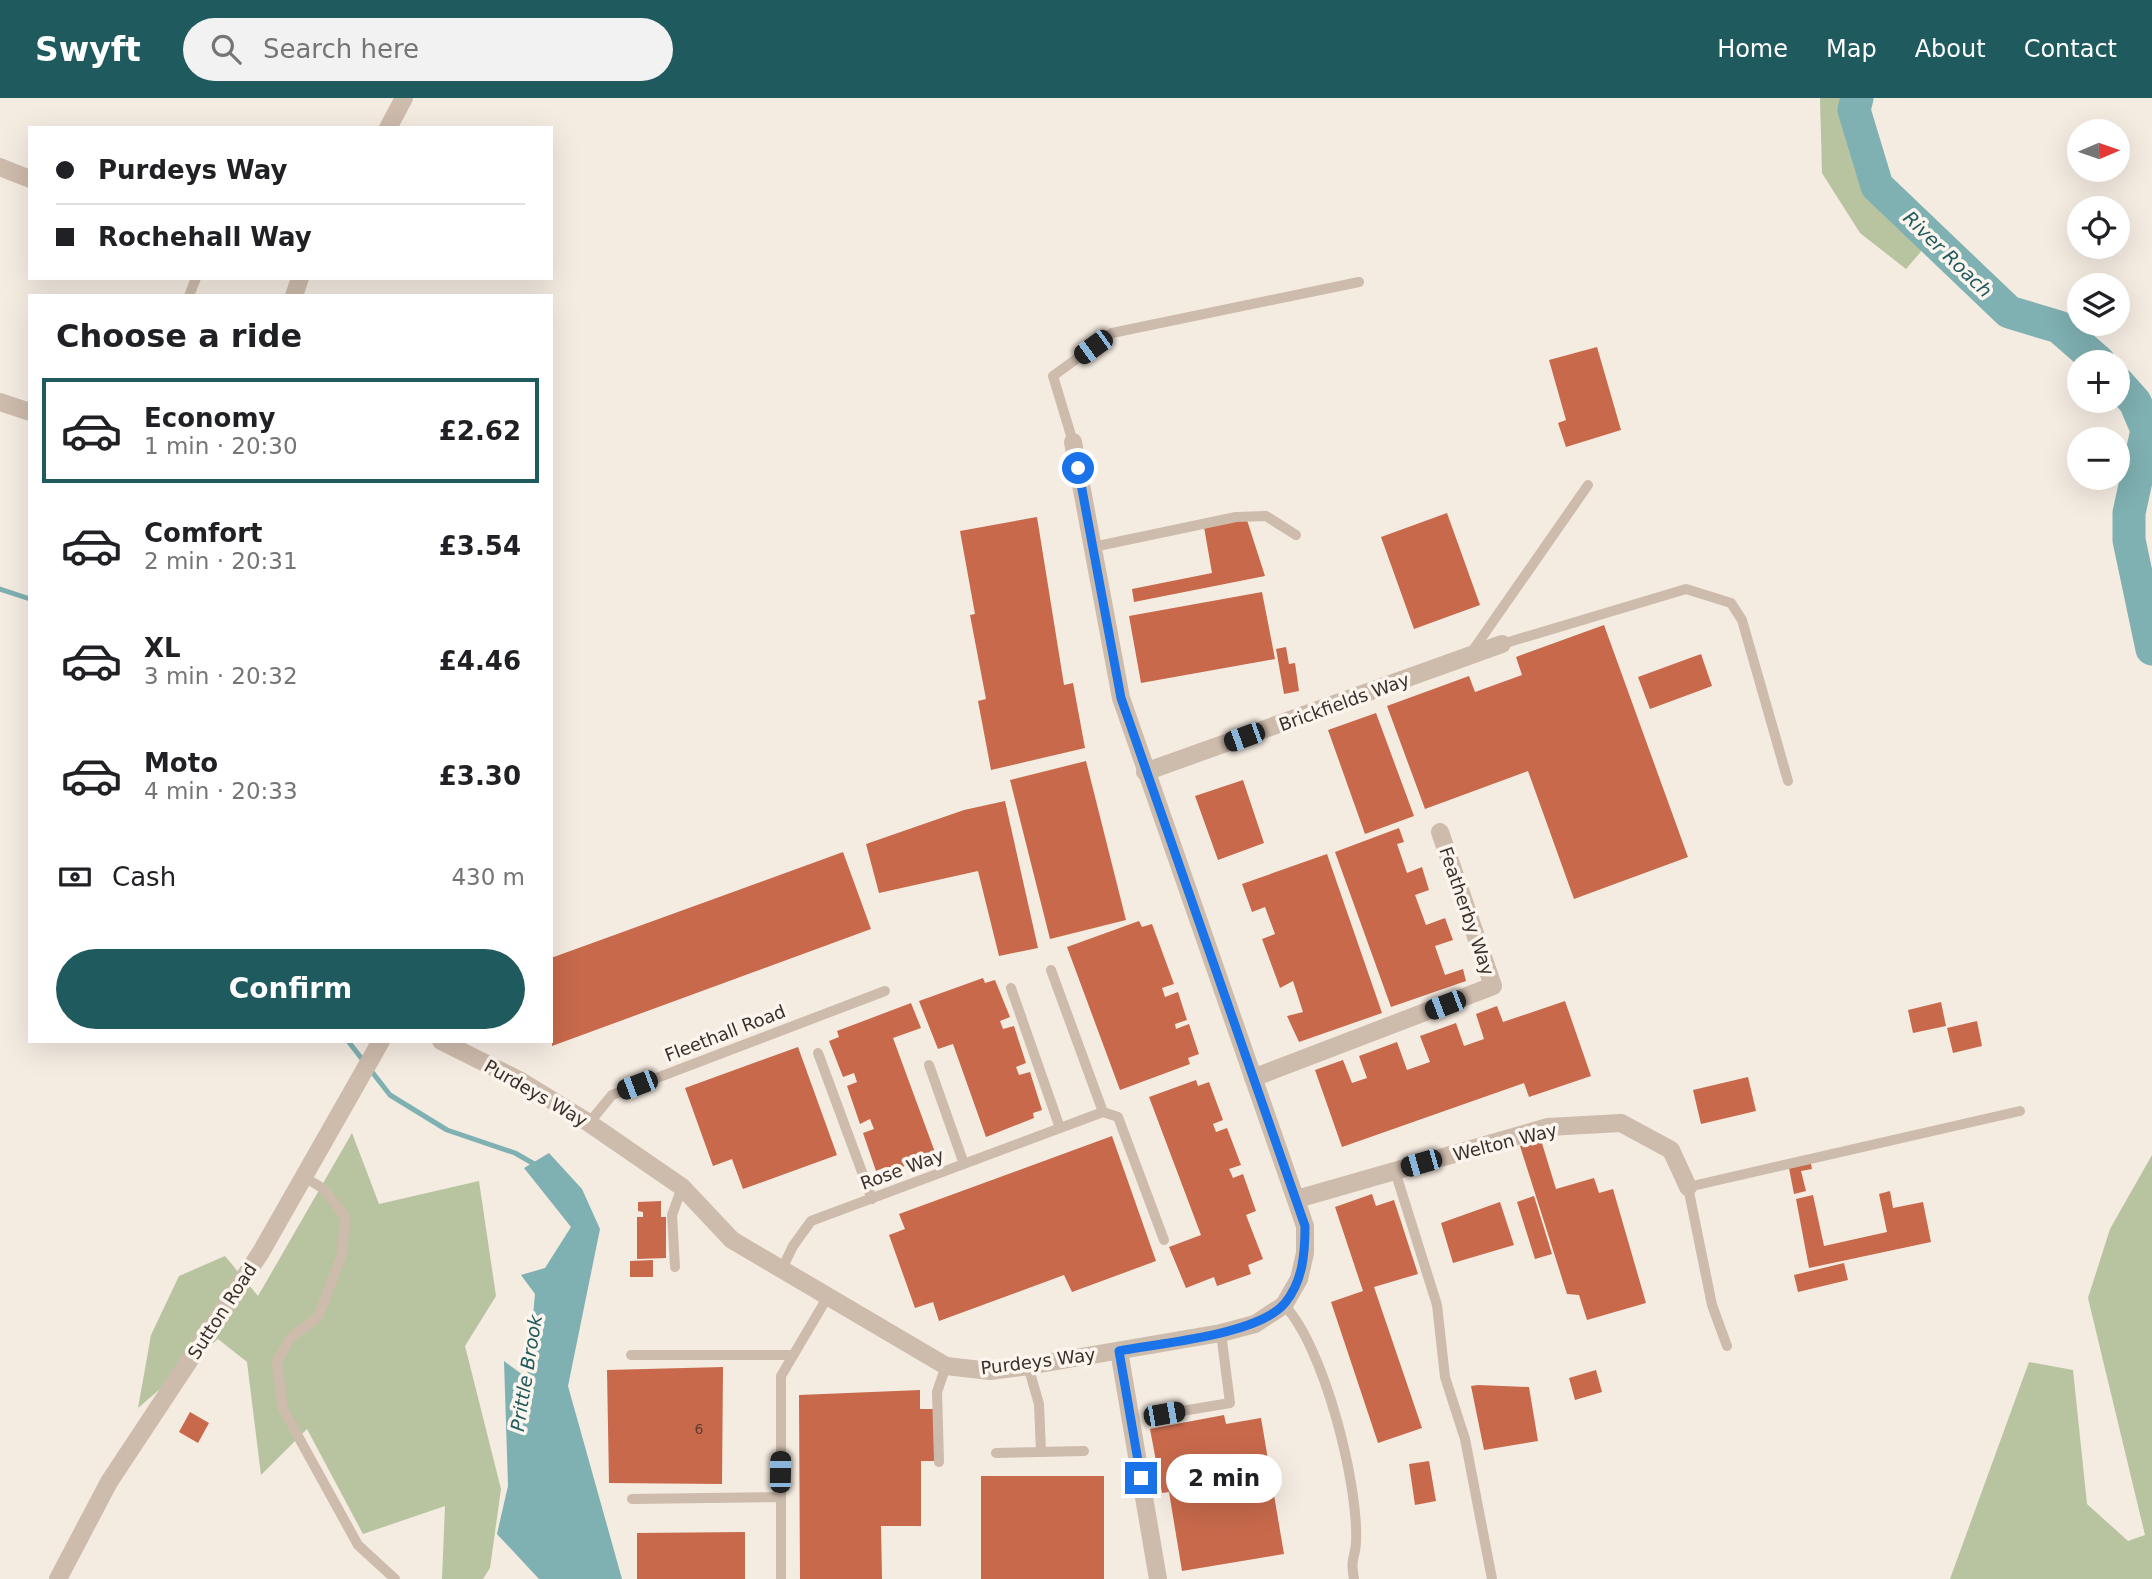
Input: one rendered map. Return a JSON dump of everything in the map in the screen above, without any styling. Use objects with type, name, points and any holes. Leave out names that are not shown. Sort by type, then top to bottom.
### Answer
[{"type":"street","points":[[389,126],[404,98]]},
{"type":"street","points":[[0,167],[28,178]]},
{"type":"street","points":[[0,402],[28,411]]},
{"type":"street","points":[[1073,442],[1121,698],[1305,1226],[1305,1253],[1298,1279],[1284,1305]]},
{"type":"street","name":"Brickfields Way","points":[[1145,772],[1502,644]]},
{"type":"street","name":"Featherby Way","points":[[1253,1078],[1493,986],[1440,832]]},
{"type":"street","name":"Purdeys Way","points":[[445,1043],[519,1080],[589,1123],[682,1187],[732,1240],[946,1366],[990,1371],[1221,1333],[1255,1324],[1284,1305]]},
{"type":"street","name":"Sutton Road","points":[[58,1579],[109,1482],[261,1252],[380,1044]]},
{"type":"street","name":"Welton Way","points":[[1297,1199],[1548,1127],[1621,1123],[1671,1150],[1689,1187]]},
{"type":"street","points":[[1119,1351],[1158,1579]]},
{"type":"lane","points":[[1073,442],[1053,376],[1112,333],[1359,282]]},
{"type":"lane","points":[[1467,658],[1588,485]]},
{"type":"lane","points":[[1093,547],[1236,517],[1266,516],[1296,535]]},
{"type":"lane","points":[[1502,644],[1686,589],[1731,603],[1742,620],[1788,781]]},
{"type":"lane","points":[[1051,970],[1103,1111],[1118,1117],[1122,1125],[1164,1240]]},
{"type":"lane","points":[[1011,988],[1060,1128]]},
{"type":"lane","name":"Fleethall Road","points":[[589,1123],[612,1095],[885,991]]},
{"type":"lane","points":[[818,1053],[872,1199]]},
{"type":"lane","points":[[929,1065],[964,1164]]},
{"type":"lane","name":"Rose Way","points":[[781,1271],[811,1221],[1103,1111]]},
{"type":"lane","points":[[1727,1346],[1712,1305],[1689,1187],[2020,1111]]},
{"type":"lane","points":[[1395,1171],[1437,1305],[1445,1377],[1465,1439],[1492,1579]]},
{"type":"lane","points":[[304,1177],[324,1189],[345,1217],[342,1255],[318,1317],[290,1338],[277,1362],[283,1409],[358,1545],[396,1579]]},
{"type":"lane","points":[[675,1267],[673,1216],[682,1187]]},
{"type":"lane","points":[[781,1579],[781,1376],[827,1298]]},
{"type":"lane","points":[[1284,1305],[1297,1318],[1315,1358],[1346,1448],[1356,1545],[1350,1560],[1354,1579]]},
{"type":"lane","points":[[1164,1414],[1230,1403],[1221,1333]]},
{"type":"lane","points":[[631,1354],[791,1355]]},
{"type":"lane","points":[[939,1462],[937,1392],[946,1366]]},
{"type":"lane","points":[[1028,1366],[1039,1404],[1041,1452]]},
{"type":"lane","points":[[996,1453],[1084,1451]]},
{"type":"lane","points":[[632,1499],[780,1497]]},
{"type":"green space","points":[[1820,98],[1853,98],[1860,145],[1872,180],[1892,212],[1924,248],[1906,269],[1860,233],[1822,173]]},
{"type":"green space","points":[[352,1133],[379,1204],[479,1181],[496,1296],[465,1346],[501,1489],[490,1568],[483,1579],[442,1579],[445,1506],[363,1534],[307,1429],[261,1475],[247,1362],[218,1339],[138,1408],[151,1335],[179,1276],[225,1256],[258,1296]]},
{"type":"green space","points":[[2152,1155],[2152,1579],[1950,1579],[2029,1362],[2073,1370],[2087,1504],[2128,1541],[2145,1535],[2088,1298],[2110,1229]]},
{"type":"water","points":[[549,1153],[582,1189],[600,1229],[568,1386],[622,1579],[539,1579],[497,1534],[508,1486],[504,1361],[527,1378],[535,1294],[521,1275],[545,1268],[571,1227],[524,1168]]},
{"type":"building","points":[[1597,347],[1621,430],[1566,447],[1558,423],[1566,420],[1549,360]]},
{"type":"building","points":[[1447,513],[1480,605],[1414,629],[1381,537]]},
{"type":"building","points":[[1037,517],[1064,685],[1073,683],[1085,748],[991,770],[978,701],[986,699],[970,615],[975,614],[960,531]]},
{"type":"building","points":[[1246,517],[1265,576],[1134,602],[1132,589],[1212,573],[1204,527]]},
{"type":"building","points":[[1262,592],[1275,659],[1141,683],[1129,616]]},
{"type":"building","points":[[1604,625],[1688,857],[1574,899],[1528,771],[1425,809],[1387,706],[1469,676],[1475,692],[1522,675],[1516,657]]},
{"type":"building","points":[[1286,647],[1289,664],[1295,663],[1299,691],[1284,694],[1276,649]]},
{"type":"building","points":[[1701,654],[1712,686],[1650,709],[1638,677]]},
{"type":"building","points":[[1376,713],[1414,816],[1365,834],[1328,730]]},
{"type":"building","points":[[1086,761],[1126,920],[1050,939],[1010,780]]},
{"type":"building","points":[[1243,780],[1264,843],[1218,860],[1195,796]]},
{"type":"building","points":[[1005,801],[1038,948],[999,956],[978,871],[879,893],[866,844],[964,810]]},
{"type":"building","points":[[1399,828],[1404,842],[1397,844],[1407,873],[1422,867],[1429,890],[1415,895],[1426,925],[1445,918],[1453,940],[1435,946],[1445,975],[1463,969],[1466,981],[1391,1007],[1335,852]]},
{"type":"building","points":[[843,852],[871,929],[552,1046],[553,957]]},
{"type":"building","points":[[1327,854],[1382,1013],[1299,1042],[1287,1016],[1303,1012],[1293,981],[1280,988],[1262,939],[1275,934],[1265,907],[1252,912],[1242,884]]},
{"type":"building","points":[[1139,921],[1142,927],[1152,924],[1174,984],[1162,988],[1165,997],[1178,992],[1187,1020],[1175,1024],[1176,1029],[1189,1024],[1199,1054],[1188,1058],[1190,1064],[1120,1090],[1067,947]]},
{"type":"building","points":[[983,978],[985,983],[995,980],[1010,1017],[1000,1021],[1003,1029],[1014,1026],[1026,1063],[1016,1067],[1019,1075],[1030,1072],[1042,1110],[1033,1113],[1034,1118],[986,1137],[953,1044],[938,1049],[919,1001]]},
{"type":"building","points":[[1565,1001],[1591,1076],[1529,1097],[1524,1083],[1342,1147],[1315,1070],[1343,1060],[1352,1083],[1367,1078],[1359,1056],[1397,1042],[1407,1070],[1430,1062],[1420,1036],[1456,1023],[1464,1046],[1484,1039],[1476,1014],[1497,1006],[1503,1022]]},
{"type":"building","points":[[1941,1002],[1946,1026],[1913,1033],[1908,1010]]},
{"type":"building","points":[[911,1003],[921,1028],[893,1038],[936,1155],[888,1172],[886,1167],[876,1171],[863,1133],[874,1129],[870,1119],[860,1124],[847,1086],[857,1082],[854,1073],[843,1077],[829,1041],[839,1037],[837,1031]]},
{"type":"building","points":[[1977,1021],[1982,1046],[1953,1053],[1947,1028]]},
{"type":"building","points":[[798,1047],[837,1155],[743,1189],[732,1159],[713,1166],[685,1088]]},
{"type":"building","points":[[1748,1077],[1756,1111],[1701,1124],[1693,1090]]},
{"type":"building","points":[[1196,1080],[1198,1086],[1209,1082],[1223,1120],[1213,1124],[1216,1132],[1227,1128],[1241,1165],[1229,1169],[1233,1178],[1243,1174],[1256,1211],[1246,1215],[1263,1259],[1248,1265],[1251,1274],[1217,1286],[1214,1277],[1186,1288],[1169,1247],[1201,1235],[1149,1097]]},
{"type":"building","points":[[1112,1136],[1156,1261],[1072,1292],[1064,1275],[939,1321],[933,1302],[915,1308],[889,1235],[905,1229],[899,1214]]},
{"type":"building","points":[[1541,1140],[1556,1189],[1594,1178],[1599,1193],[1613,1189],[1646,1303],[1587,1320],[1579,1295],[1567,1294],[1520,1146]]},
{"type":"building","points":[[1810,1159],[1812,1169],[1801,1171],[1806,1191],[1794,1194],[1788,1163]]},
{"type":"building","points":[[1890,1191],[1893,1208],[1923,1202],[1931,1242],[1809,1268],[1796,1199],[1813,1195],[1824,1246],[1887,1232],[1879,1194]]},
{"type":"building","points":[[1372,1194],[1376,1206],[1394,1200],[1418,1274],[1374,1287],[1422,1428],[1378,1443],[1331,1302],[1363,1291],[1335,1207]]},
{"type":"building","points":[[1534,1196],[1552,1254],[1535,1259],[1517,1202]]},
{"type":"building","points":[[661,1201],[661,1217],[666,1217],[666,1258],[637,1259],[637,1217],[643,1217],[643,1212],[638,1211],[638,1202]]},
{"type":"building","points":[[1500,1202],[1514,1245],[1453,1263],[1441,1223]]},
{"type":"building","points":[[653,1260],[653,1277],[630,1277],[630,1261]]},
{"type":"building","points":[[1844,1263],[1848,1280],[1798,1292],[1794,1275]]},
{"type":"building","points":[[723,1367],[722,1484],[609,1483],[607,1370]]},
{"type":"building","points":[[1596,1370],[1602,1392],[1575,1400],[1569,1378]]},
{"type":"building","points":[[1471,1386],[1529,1387],[1538,1441],[1484,1450]]},
{"type":"building","points":[[920,1390],[920,1409],[936,1409],[936,1461],[921,1461],[921,1526],[881,1526],[882,1579],[800,1579],[799,1395]]},
{"type":"building","points":[[190,1412],[209,1423],[198,1443],[179,1432]]},
{"type":"building","points":[[1224,1415],[1226,1424],[1261,1418],[1284,1554],[1182,1571],[1169,1492],[1162,1493],[1150,1429]]},
{"type":"building","points":[[1429,1461],[1436,1501],[1415,1505],[1409,1464]]},
{"type":"building","points":[[981,1476],[1104,1476],[1104,1579],[981,1579]]},
{"type":"building","points":[[745,1532],[745,1579],[637,1579],[637,1533]]},
{"type":"waterway","name":"River Roach","points":[[1857,98],[1854,110],[1877,186],[2009,312],[2059,327],[2085,350]]},
{"type":"waterway","name":"River Roach","points":[[2130,396],[2147,430],[2129,513],[2129,540],[2152,649]]},
{"type":"waterway","name":"Prittle Brook","points":[[0,589],[28,598]]},
{"type":"waterway","name":"Prittle Brook","points":[[350,1043],[390,1095],[447,1130],[515,1153],[536,1165]]},
{"type":"route","points":[[1078,468],[1121,698],[1305,1226],[1305,1253],[1298,1279],[1284,1305],[1255,1324],[1221,1333],[1119,1351],[1141,1478]]}]
